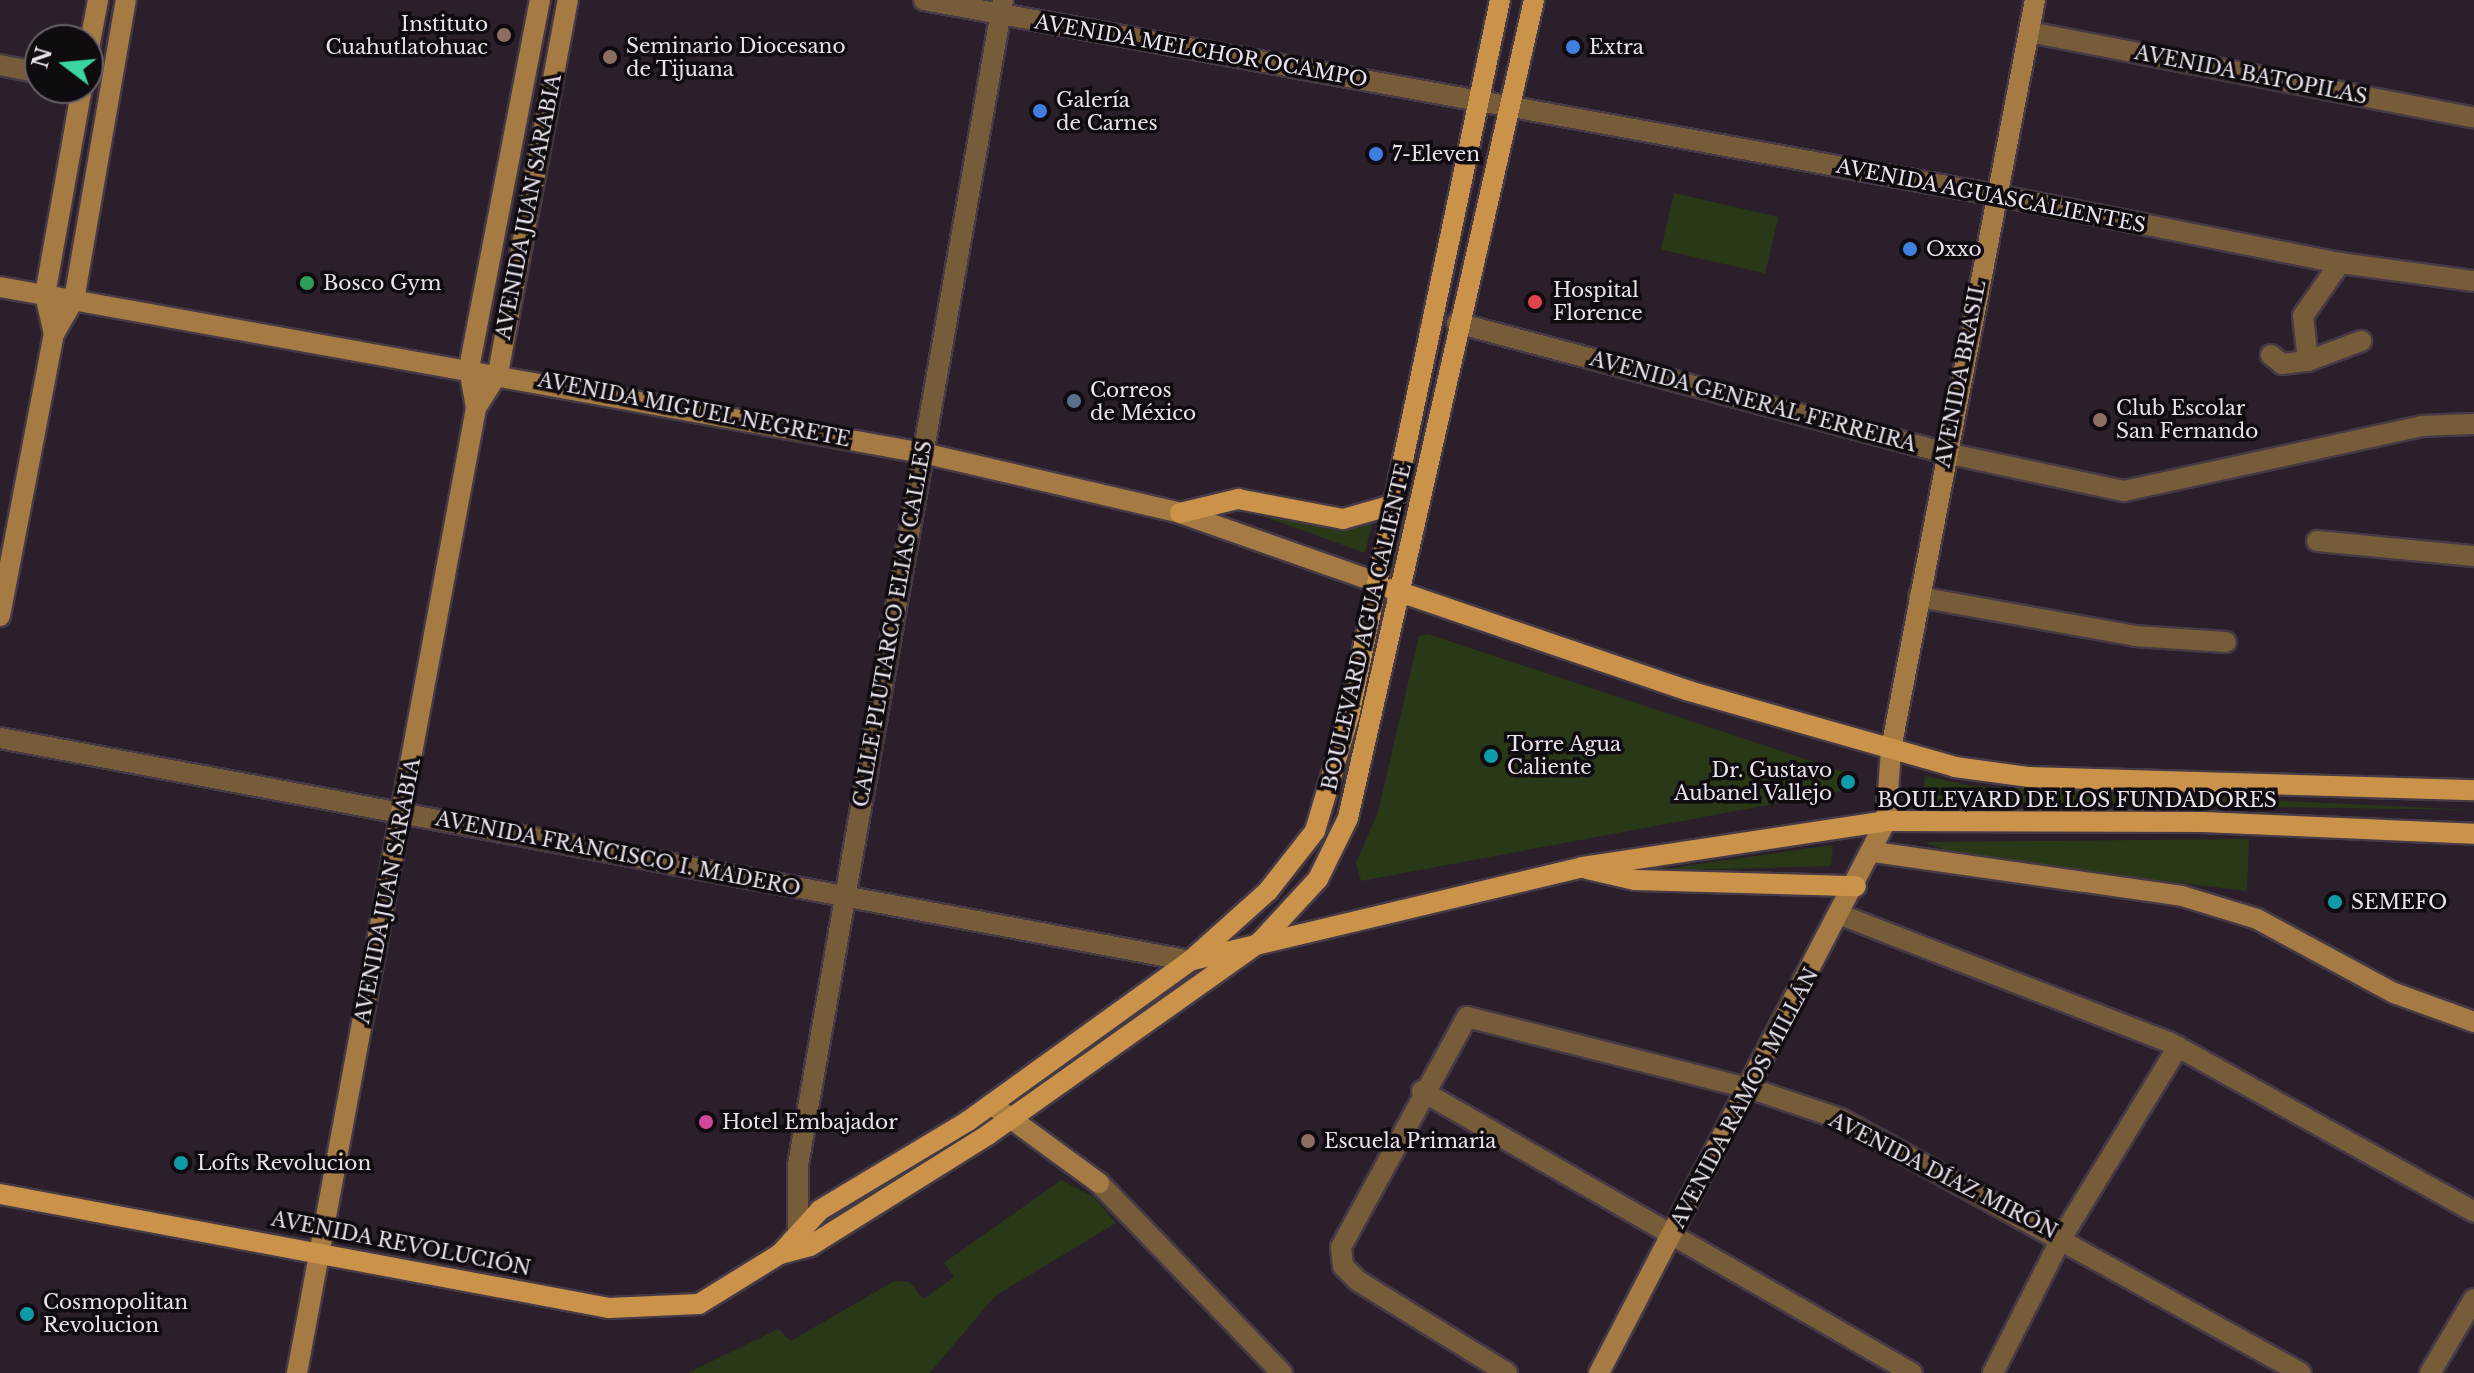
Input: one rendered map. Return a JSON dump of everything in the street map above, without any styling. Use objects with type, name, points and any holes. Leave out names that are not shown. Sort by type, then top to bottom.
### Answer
[{"type":"main road","points":[[93,24],[98,0]]},
{"type":"main road","points":[[0,616],[54,334],[74,300],[126,0]]},
{"type":"main road","name":"AVENIDA JUAN SARABIA","points":[[297,1373],[476,408],[469,368],[540,0]]},
{"type":"main road","name":"AVENIDA JUAN SARABIA","points":[[476,408],[498,373],[568,0]]},
{"type":"main road","name":"BOULEVARD AGUA CALIENTE","points":[[798,1227],[991,1104],[1190,961],[1268,891],[1315,831],[1332,789],[1500,0]]},
{"type":"main road","name":"BOULEVARD AGUA CALIENTE","points":[[810,1246],[1013,1118],[1259,943],[1318,879],[1337,846],[1402,593],[1457,323],[1534,0]]},
{"type":"main road","name":"AVENIDA BRASIL","points":[[1886,821],[1891,749],[2035,0]]},
{"type":"main road","points":[[54,334],[45,295],[79,104]]},
{"type":"main road","name":"AVENIDA MIGUEL NEGRETE","points":[[0,287],[498,373],[923,453],[1180,513],[1376,582]]},
{"type":"main road","points":[[1180,513],[1238,499],[1343,519],[1392,505]]},
{"type":"main road","name":"BOULEVARD DE LOS FUNDADORES","points":[[1376,582],[1689,691],[1891,749],[2029,777],[2474,790]]},
{"type":"main road","name":"BOULEVARD DE LOS FUNDADORES","points":[[1190,961],[1583,867],[1886,821],[2203,822],[2474,834]]},
{"type":"main road","name":"AVENIDA RAMOS MILLÁN","points":[[1599,1373],[1752,1089],[1874,852],[1886,821]]},
{"type":"main road","points":[[1874,852],[2182,896],[2257,919],[2394,993],[2474,1022]]},
{"type":"main road","points":[[1583,867],[1635,880],[1856,886]]},
{"type":"main road","points":[[991,1104],[1099,1183]]},
{"type":"main road","name":"AVENIDA REVOLUCIÓN","points":[[0,1194],[609,1308],[663,1310],[699,1304],[780,1254],[810,1246]]},
{"type":"main road","name":"AVENIDA REVOLUCIÓN","points":[[780,1254],[798,1227]]},
{"type":"street","name":"AVENIDA MELCHOR OCAMPO","points":[[924,0],[1002,7],[1508,107]]},
{"type":"street","name":"CALLE PLUTARCO ELIAS CALLES","points":[[798,1227],[798,1165],[1002,7]]},
{"type":"street","name":"AVENIDA BATOPILAS","points":[[2029,32],[2474,118]]},
{"type":"street","points":[[0,65],[24,70]]},
{"type":"street","name":"AVENIDA AGUASCALIENTES","points":[[1508,107],[1996,195],[2340,263],[2474,281]]},
{"type":"street","points":[[2308,361],[2303,316],[2340,263]]},
{"type":"street","name":"AVENIDA GENERAL FERREIRA","points":[[1457,323],[1946,453],[2124,491],[2421,426],[2474,424]]},
{"type":"street","points":[[2271,355],[2282,364],[2308,361],[2361,341]]},
{"type":"street","points":[[2317,541],[2474,556]]},
{"type":"street","points":[[1919,597],[2135,636],[2226,642]]},
{"type":"street","name":"AVENIDA FRANCISCO I. MADERO","points":[[0,738],[1190,961]]},
{"type":"street","points":[[1841,915],[2178,1047],[2474,1212]]},
{"type":"street","name":"AVENIDA DÍAZ MIRÓN","points":[[1422,1091],[1467,1017],[1752,1089],[1841,1119],[2062,1237],[2301,1373]]},
{"type":"street","points":[[1993,1373],[2062,1237],[2178,1047]]},
{"type":"street","points":[[1507,1373],[1343,1266],[1341,1247],[1422,1091],[1670,1239],[1912,1373]]},
{"type":"street","points":[[1099,1183],[1282,1373]]},
{"type":"street","points":[[798,1227],[810,1246]]},
{"type":"street","points":[[2430,1373],[2474,1299]]},
{"type":"green space","points":[[1674,193],[1778,217],[1765,274],[1661,250]]},
{"type":"green space","points":[[1240,508],[1358,525],[1372,524],[1365,553]]},
{"type":"green space","points":[[1428,634],[1847,773],[1848,790],[1361,881],[1356,863],[1378,812],[1419,636]]},
{"type":"green space","points":[[1925,776],[1972,786],[2474,810],[1921,802]]},
{"type":"green space","points":[[2249,839],[2247,891],[1962,857],[1924,842]]},
{"type":"green space","points":[[1833,845],[1831,866],[1650,871],[1734,859]]},
{"type":"green space","points":[[1061,1180],[1094,1197],[1116,1223],[995,1296],[930,1373],[688,1373],[778,1329],[791,1341],[894,1281],[910,1282],[923,1299],[954,1277],[944,1263]]},
{"type":"place","name":"Instituto Cuahutlatohuac","points":[[504,35]]},
{"type":"place","name":"Extra","points":[[1573,47]]},
{"type":"place","name":"Seminario Diocesano de Tijuana","points":[[610,57]]},
{"type":"place","name":"Galería de Carnes","points":[[1040,111]]},
{"type":"place","name":"7-Eleven","points":[[1376,154]]},
{"type":"place","name":"Oxxo","points":[[1910,249]]},
{"type":"place","name":"Bosco Gym","points":[[307,283]]},
{"type":"place","name":"Hospital Florence","points":[[1535,302]]},
{"type":"place","name":"Correos de México","points":[[1074,401]]},
{"type":"place","name":"Club Escolar San Fernando","points":[[2100,420]]},
{"type":"place","name":"Torre Agua Caliente","points":[[1491,756]]},
{"type":"place","name":"Dr. Gustavo Aubanel Vallejo","points":[[1848,782]]},
{"type":"place","name":"SEMEFO","points":[[2335,902]]},
{"type":"place","name":"Hotel Embajador","points":[[706,1122]]},
{"type":"place","name":"Escuela Primaria","points":[[1308,1141]]},
{"type":"place","name":"Lofts Revolucion","points":[[181,1163]]},
{"type":"place","name":"Cosmopolitan Revolucion","points":[[27,1314]]}]
